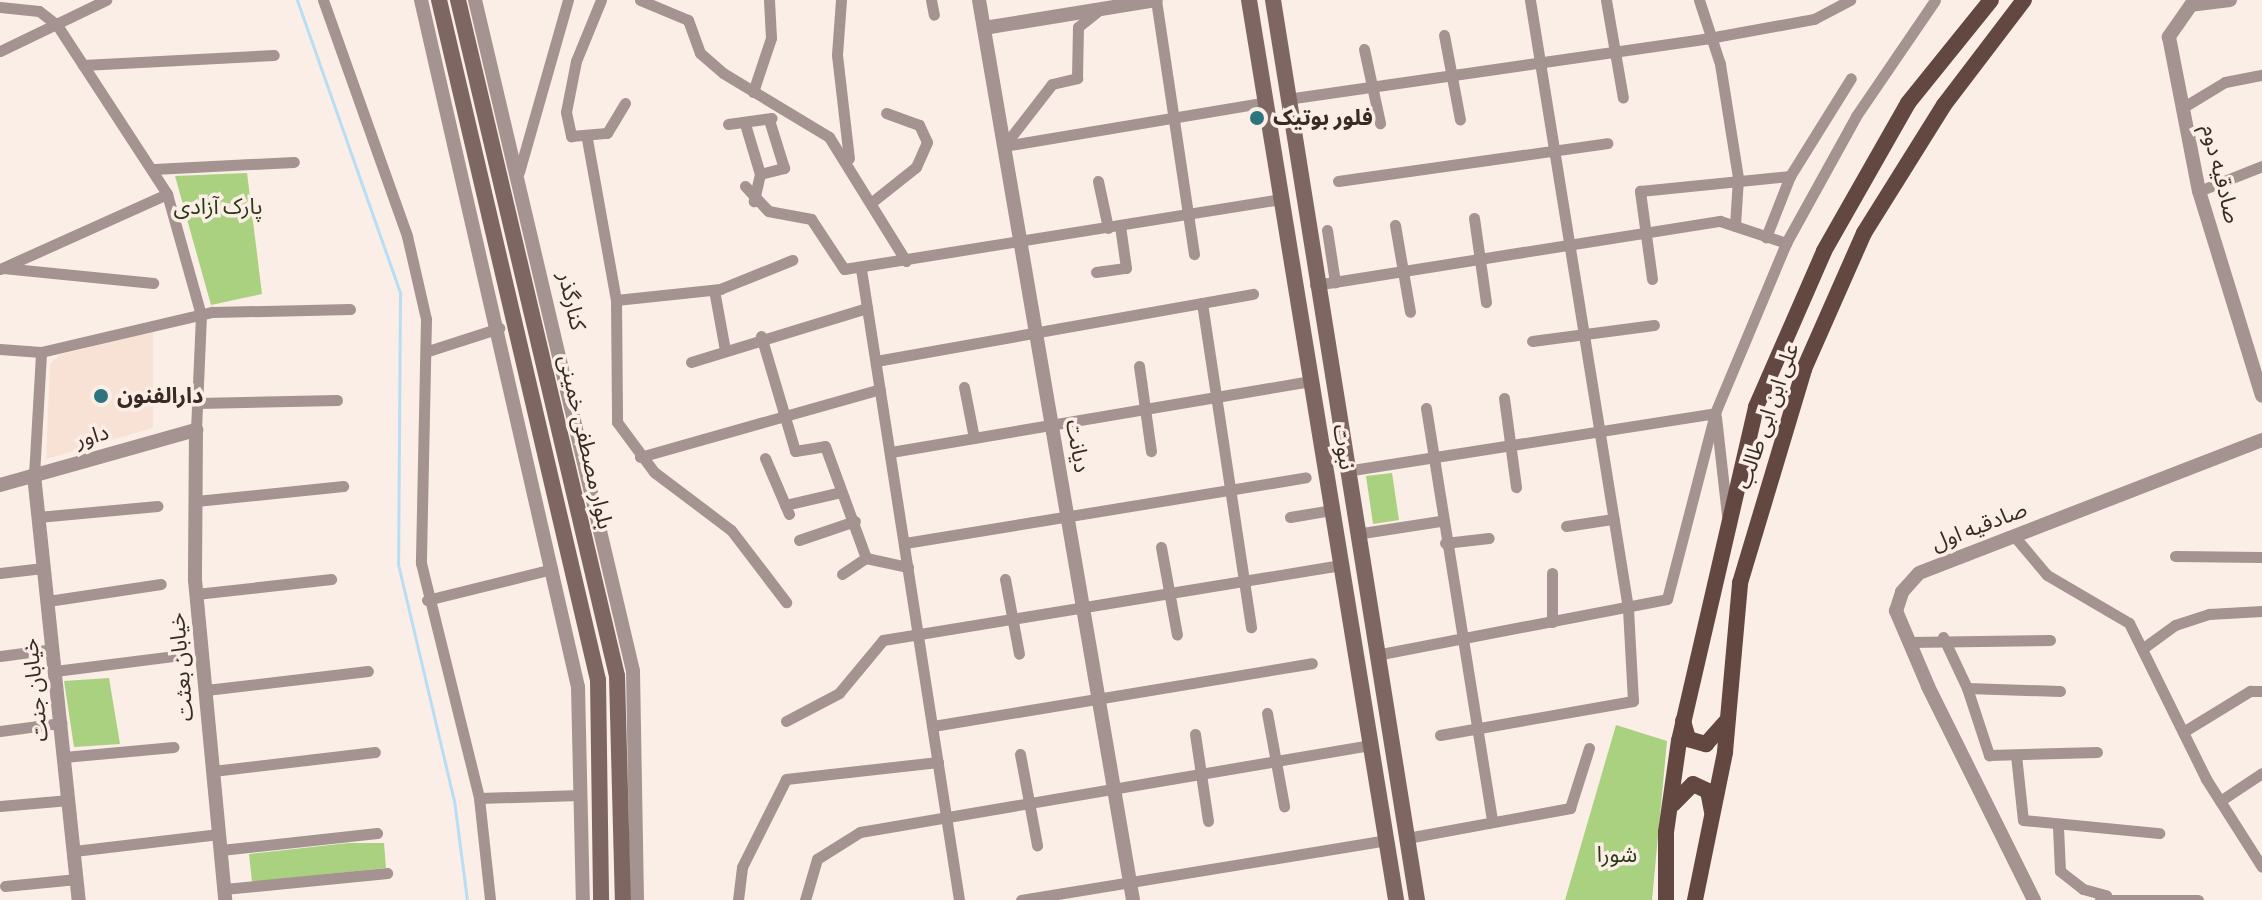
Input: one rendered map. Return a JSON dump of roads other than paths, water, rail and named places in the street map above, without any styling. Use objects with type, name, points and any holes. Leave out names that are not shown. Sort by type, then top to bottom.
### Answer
[{"type":"main road","name":"بلوار مصطفی خمینی","points":[[439,0],[598,680],[601,900]]},
{"type":"main road","name":"بلوار مصطفی خمینی","points":[[458,0],[617,676],[623,900]]},
{"type":"main road","name":"نبوت","points":[[1249,0],[1396,900]]},
{"type":"main road","name":"نبوت","points":[[1273,0],[1329,379],[1417,900]]},
{"type":"main road","name":"علی ابن ابی طالب","points":[[1666,900],[1668,819],[1683,719],[1727,520],[1756,407],[1824,251],[1908,103],[1991,0]]},
{"type":"main road","name":"علی ابن ابی طالب","points":[[1695,900],[1712,822],[1728,720],[1740,583],[1804,369],[1864,233],[1944,105],[2024,0]]},
{"type":"main road","points":[[1266,102],[1287,99]]},
{"type":"main road","points":[[1312,381],[1329,379]]},
{"type":"main road","points":[[1683,719],[1688,739],[1706,744],[1728,720]]},
{"type":"main road","points":[[1370,745],[1390,742]]},
{"type":"main road","points":[[1668,819],[1678,793],[1693,784],[1708,791],[1712,822]]},
{"type":"street","points":[[0,51],[106,0]]},
{"type":"street","points":[[323,0],[407,236],[428,351],[419,511],[427,600],[479,798],[490,900]]},
{"type":"street","points":[[421,0],[499,328],[578,687],[583,900]]},
{"type":"street","name":"کنارگذر","points":[[475,0],[519,172],[633,671],[637,900]]},
{"type":"street","points":[[519,172],[568,0]]},
{"type":"street","points":[[601,0],[576,61],[566,112],[571,136],[587,139],[607,133],[625,103]]},
{"type":"street","points":[[640,0],[688,20],[700,53],[753,92],[829,137],[850,160],[906,261]]},
{"type":"street","points":[[753,92],[771,38],[769,0]]},
{"type":"street","points":[[841,0],[837,55],[850,160]]},
{"type":"street","points":[[931,0],[934,15]]},
{"type":"street","name":"دیانت","points":[[979,0],[1133,900]]},
{"type":"street","points":[[984,28],[1156,0],[1194,254]]},
{"type":"street","points":[[1440,735],[1633,701],[1628,608],[1551,149],[1530,0]]},
{"type":"street","points":[[1606,0],[1623,98]]},
{"type":"street","points":[[1699,0],[1738,178],[1735,226]]},
{"type":"street","points":[[1287,99],[1540,66],[1709,38],[1814,19],[1850,0]]},
{"type":"street","points":[[1376,655],[1667,599],[1715,413],[1786,243],[1856,116],[1935,0]]},
{"type":"street","name":"صادقیه دوم","points":[[2230,0],[2191,5],[2176,21],[2169,37],[2199,191],[2262,396]]},
{"type":"street","points":[[0,7],[39,11],[57,25],[154,169],[167,194],[201,315],[196,430]]},
{"type":"street","points":[[1004,146],[1052,84],[1083,71],[1078,27],[1100,9]]},
{"type":"street","points":[[1444,35],[1460,120]]},
{"type":"street","points":[[1364,49],[1380,123]]},
{"type":"street","points":[[83,65],[274,55]]},
{"type":"street","points":[[2182,108],[2225,82],[2262,75]]},
{"type":"street","points":[[1766,237],[1790,176],[1851,78]]},
{"type":"street","points":[[1004,146],[1266,102]]},
{"type":"street","points":[[760,174],[784,168],[770,123],[775,106]]},
{"type":"street","points":[[872,202],[916,167],[927,142],[919,125],[886,113]]},
{"type":"street","points":[[728,124],[770,123]]},
{"type":"street","points":[[745,124],[760,174],[754,201]]},
{"type":"street","points":[[587,139],[616,300],[617,422],[640,457],[731,530],[786,602]]},
{"type":"street","points":[[1338,181],[1607,143]]},
{"type":"street","points":[[154,169],[294,162]]},
{"type":"street","points":[[2199,191],[2262,166]]},
{"type":"street","points":[[1652,279],[1640,191],[1738,178],[1790,176]]},
{"type":"street","points":[[1096,272],[1126,268],[1098,181]]},
{"type":"street","points":[[745,186],[754,201],[768,211],[802,213],[836,261],[861,269],[1282,199]]},
{"type":"street","points":[[1,269],[167,194]]},
{"type":"street","points":[[1474,218],[1486,302]]},
{"type":"street","points":[[1314,285],[1568,248],[1720,221],[1786,243]]},
{"type":"street","points":[[1395,225],[1410,312]]},
{"type":"street","points":[[1327,230],[1335,282]]},
{"type":"street","points":[[616,300],[714,290],[792,260]]},
{"type":"street","points":[[1,269],[153,283]]},
{"type":"street","points":[[861,269],[959,900]]},
{"type":"street","points":[[714,290],[725,350]]},
{"type":"street","points":[[876,361],[1253,294]]},
{"type":"street","points":[[1202,303],[1249,580],[1251,627]]},
{"type":"street","points":[[691,362],[761,336],[867,308]]},
{"type":"street","points":[[0,349],[41,352],[201,315],[350,309]]},
{"type":"street","points":[[1532,341],[1654,325]]},
{"type":"street","points":[[428,351],[499,328]]},
{"type":"street","points":[[761,336],[795,451],[825,446],[866,558]]},
{"type":"street","points":[[34,475],[41,352]]},
{"type":"street","points":[[1139,366],[1151,451]]},
{"type":"street","points":[[891,452],[1312,381]]},
{"type":"street","points":[[964,387],[974,438]]},
{"type":"street","points":[[640,457],[880,389]]},
{"type":"street","points":[[1504,398],[1516,487]]},
{"type":"street","points":[[198,403],[337,400]]},
{"type":"street","points":[[1426,408],[1440,521],[1464,637],[1492,822]]},
{"type":"street","points":[[1715,413],[1727,520]]},
{"type":"street","points":[[1346,471],[1715,413]]},
{"type":"street","name":"داور","points":[[0,485],[196,430]]},
{"type":"street","name":"خیابان بعثت","points":[[196,430],[196,594],[225,894]]},
{"type":"street","name":"صادقیه اول","points":[[2034,900],[1983,809],[1896,611],[1919,573],[2262,440]]},
{"type":"street","points":[[765,458],[787,510],[841,492]]},
{"type":"street","name":"خیابان جنت","points":[[34,475],[79,900]]},
{"type":"street","points":[[905,543],[1306,477]]},
{"type":"street","points":[[196,501],[343,486]]},
{"type":"street","points":[[38,517],[157,506]]},
{"type":"street","points":[[1290,517],[1332,510]]},
{"type":"street","points":[[1566,526],[1613,519]]},
{"type":"street","points":[[799,540],[855,521]]},
{"type":"street","points":[[1356,534],[1440,521]]},
{"type":"street","points":[[2014,536],[2047,575],[2129,623],[2220,801],[2260,859]]},
{"type":"street","points":[[1445,543],[1489,538]]},
{"type":"street","points":[[1161,547],[1177,635]]},
{"type":"street","points":[[2175,556],[2262,557]]},
{"type":"street","points":[[842,574],[866,558],[908,567]]},
{"type":"street","points":[[786,721],[839,693],[872,646],[1341,565]]},
{"type":"street","points":[[0,573],[43,568]]},
{"type":"street","points":[[427,600],[552,569]]},
{"type":"street","points":[[1552,573],[1552,622]]},
{"type":"street","points":[[196,594],[331,579]]},
{"type":"street","points":[[1005,579],[1019,654]]},
{"type":"street","points":[[48,601],[161,584]]},
{"type":"street","points":[[2142,649],[2175,625],[2209,614],[2262,611]]},
{"type":"street","points":[[1909,642],[1943,637],[2050,640]]},
{"type":"street","points":[[1943,637],[1967,688],[1989,755],[2097,752]]},
{"type":"street","points":[[0,656],[53,649]]},
{"type":"street","points":[[55,671],[173,656]]},
{"type":"street","points":[[933,726],[1312,663]]},
{"type":"street","points":[[206,690],[368,671]]},
{"type":"street","points":[[1967,688],[2060,691]]},
{"type":"street","points":[[2183,732],[2250,691],[2262,691]]},
{"type":"street","points":[[1267,713],[1284,806]]},
{"type":"street","points":[[0,731],[61,723]]},
{"type":"street","points":[[1195,734],[1208,821]]},
{"type":"street","points":[[805,900],[817,859],[836,841],[947,818],[1370,745]]},
{"type":"street","points":[[64,757],[174,747]]},
{"type":"street","points":[[1407,838],[1570,808],[1589,748]]},
{"type":"street","points":[[213,771],[375,752]]},
{"type":"street","points":[[1020,754],[1037,845]]},
{"type":"street","points":[[2016,755],[2023,820],[2058,827],[2159,833]]},
{"type":"street","points":[[738,900],[742,867],[786,779],[938,762]]},
{"type":"street","points":[[2220,801],[2262,773]]},
{"type":"street","points":[[479,798],[581,795]]},
{"type":"street","points":[[0,806],[69,800]]},
{"type":"street","points":[[2058,827],[2060,871],[2083,889],[2103,898],[2198,900]]},
{"type":"street","points":[[221,850],[377,833]]},
{"type":"street","points":[[74,851],[219,834]]},
{"type":"street","points":[[1021,900],[1387,840]]},
{"type":"street","points":[[225,894],[387,873]]},
{"type":"street","points":[[5,886],[77,879]]},
{"type":"waterway","points":[[297,0],[400,293],[398,564],[454,800],[467,900]]},
{"type":"place","name":"فلور بوتیک","points":[[1257,118]]},
{"type":"place","name":"دارالفنون","points":[[101,396]]},
{"type":"park label","name":"پارک آزادی","points":[[218,207]]},
{"type":"park label","name":"شورا","points":[[1617,855]]}]
